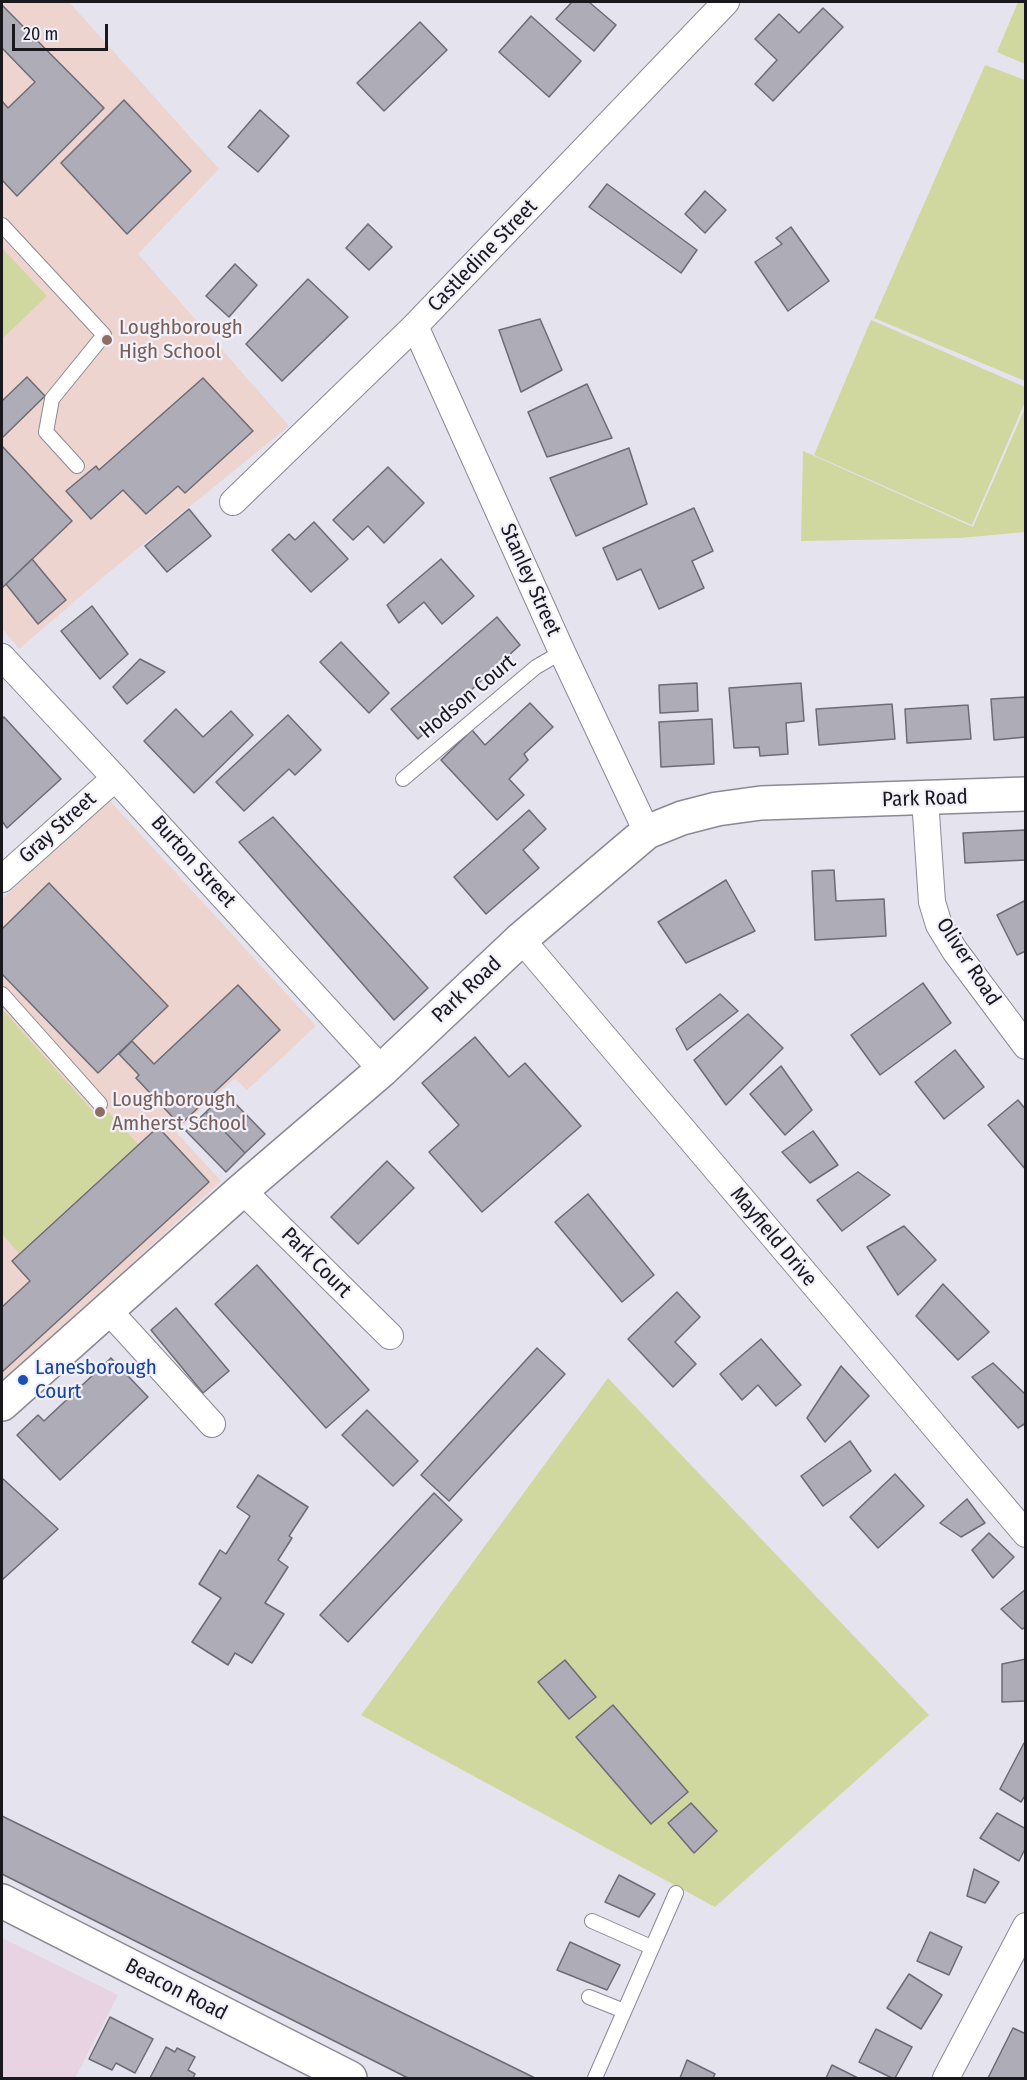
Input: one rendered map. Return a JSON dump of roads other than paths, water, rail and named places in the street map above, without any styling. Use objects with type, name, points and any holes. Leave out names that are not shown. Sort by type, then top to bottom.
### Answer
[{"type":"street","name":"Castledine Street","points":[[233,502],[416,326],[726,2]]},
{"type":"street","name":"Stanley Street","points":[[416,326],[562,652],[647,832]]},
{"type":"street","name":"Burton Street","points":[[2,657],[382,1070]]},
{"type":"street","name":"Gray Street","points":[[2,879],[115,778]]},
{"type":"street","name":"Park Road","points":[[2,1404],[242,1190],[382,1070],[521,939],[647,832],[691,815],[760,803],[1026,794]]},
{"type":"street","name":"Oliver Road","points":[[925,799],[932,902],[939,925],[955,951],[1026,1046]]},
{"type":"street","name":"Mayfield Drive","points":[[521,939],[1026,1534]]},
{"type":"street","name":"Park Court","points":[[242,1190],[390,1336]]},
{"type":"street","points":[[108,1310],[212,1424]]},
{"type":"street","name":"Beacon Road","points":[[2,1901],[350,2079]]},
{"type":"street","points":[[946,2079],[1026,1926]]},
{"type":"lane","points":[[2,225],[104,335],[52,399],[45,432],[78,466]]},
{"type":"lane","name":"Hodson Court","points":[[403,779],[536,667],[562,652]]},
{"type":"lane","points":[[2,994],[100,1104]]},
{"type":"lane","points":[[595,2079],[676,1893]]},
{"type":"lane","points":[[592,1921],[651,1947]]},
{"type":"lane","points":[[589,1997],[624,2011]]},
{"type":"place","name":"Loughborough High School","points":[[107,340]]},
{"type":"place","name":"Loughborough Amherst School","points":[[100,1112]]},
{"type":"place","name":"Lanesborough Court","points":[[23,1380]]}]
